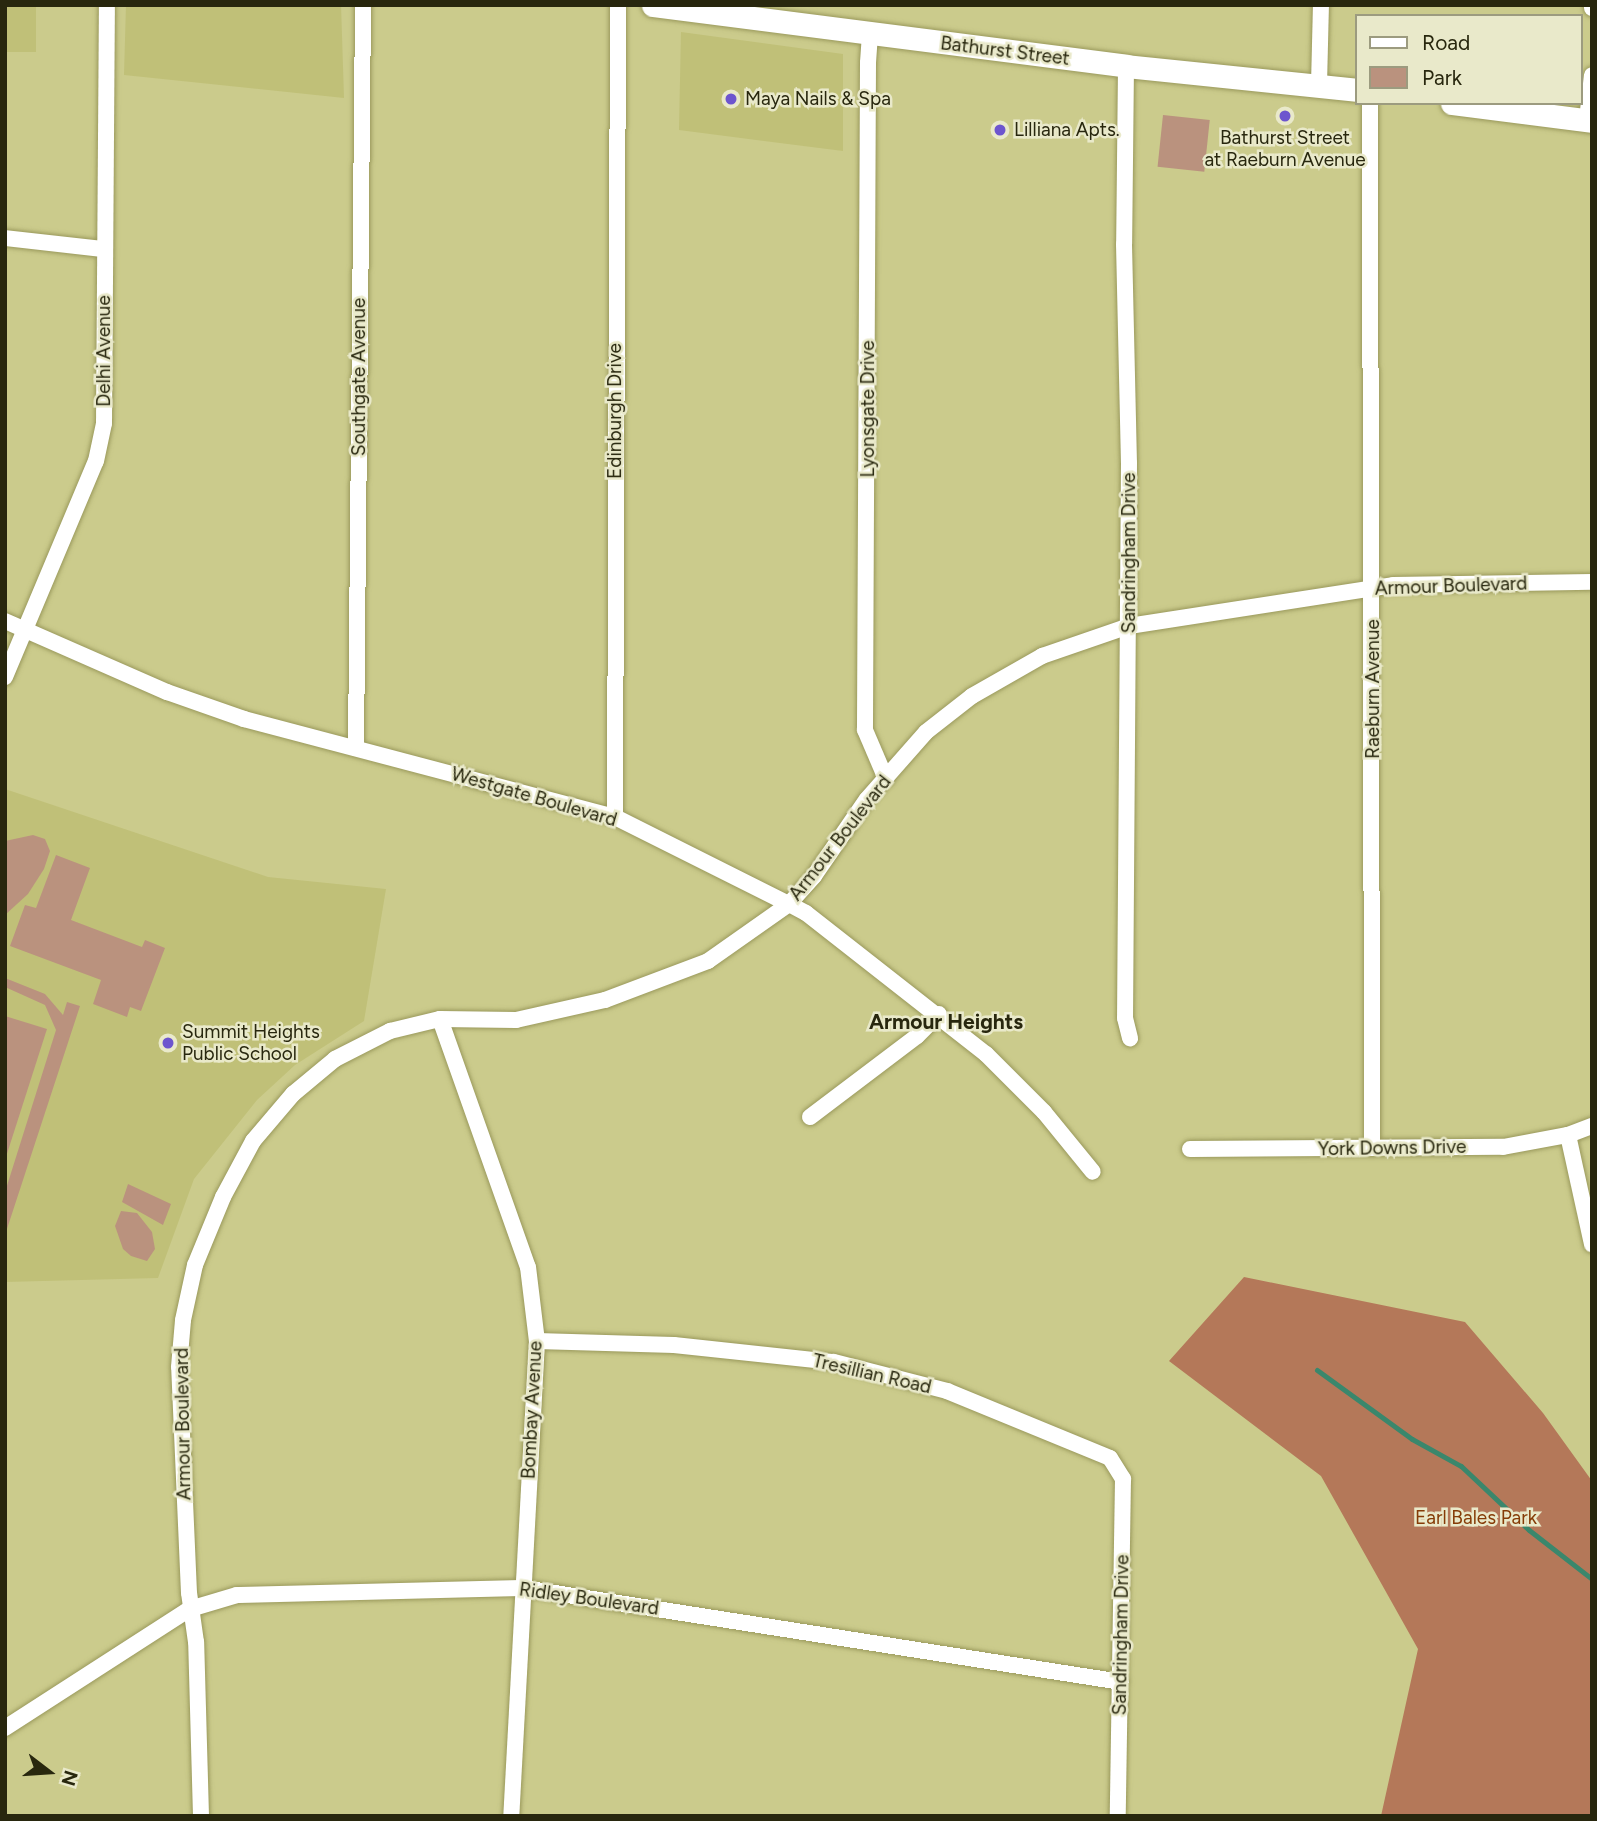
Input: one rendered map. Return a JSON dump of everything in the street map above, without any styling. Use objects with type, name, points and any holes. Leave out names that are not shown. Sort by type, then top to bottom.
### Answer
[{"type":"main road","name":"Bathurst Street","points":[[653,5],[1126,66],[1356,90]]},
{"type":"main road","points":[[1468,105],[1589,120]]},
{"type":"street","name":"Delhi Avenue","points":[[5,677],[96,461],[104,423],[103,249],[107,5]]},
{"type":"street","name":"Southgate Avenue","points":[[356,748],[363,5]]},
{"type":"street","name":"Edinburgh Drive","points":[[615,817],[618,5]]},
{"type":"street","points":[[1319,85],[1321,5]]},
{"type":"street","name":"Lyonsgate Drive","points":[[870,34],[865,730],[886,779]]},
{"type":"street","name":"Sandringham Drive","points":[[1126,66],[1124,244],[1129,626],[1125,1018],[1130,1038]]},
{"type":"street","points":[[1589,120],[1592,75]]},
{"type":"street","name":"Raeburn Avenue","points":[[1370,105],[1372,1148]]},
{"type":"street","points":[[5,239],[103,249]]},
{"type":"street","name":"Armour Boulevard","points":[[201,1816],[196,1642],[190,1609],[179,1367],[181,1343],[195,1265],[223,1197],[253,1141],[293,1094],[335,1059],[390,1031],[440,1019],[516,1020],[605,1000],[708,961],[789,904],[814,876],[867,799],[926,732],[972,696],[1042,656],[1129,626],[1373,587],[1592,582]]},
{"type":"street","name":"Westgate Boulevard","points":[[5,621],[193,701],[244,719],[615,817],[789,904],[939,1014],[986,1054],[1044,1112],[1093,1171]]},
{"type":"street","points":[[810,1117],[917,1037],[939,1014]]},
{"type":"street","name":"Bombay Avenue","points":[[440,1019],[528,1267],[537,1341],[511,1816]]},
{"type":"street","name":"York Downs Drive","points":[[1190,1149],[1503,1147],[1568,1135],[1592,1126]]},
{"type":"street","points":[[1568,1135],[1592,1244]]},
{"type":"street","name":"Tresillian Road","points":[[537,1341],[674,1345],[834,1362],[947,1391],[1110,1458]]},
{"type":"street","name":"Sandringham Drive","points":[[1110,1458],[1123,1479],[1118,1816]]},
{"type":"street","name":"Ridley Boulevard","points":[[5,1728],[190,1609],[237,1595],[523,1588],[1121,1682]]},
{"type":"shaded area","points":[[5,5],[36,5],[36,52],[5,52]]},
{"type":"shaded area","points":[[126,5],[341,5],[344,98],[124,75]]},
{"type":"shaded area","points":[[681,32],[843,54],[843,151],[679,130]]},
{"type":"shaded area","name":"Summit Heights Public School","points":[[5,789],[268,877],[386,889],[364,1021],[295,1065],[257,1100],[194,1179],[158,1278],[5,1282]]},
{"type":"green space","points":[[1163,115],[1210,120],[1204,172],[1158,167]]},
{"type":"green space","points":[[33,835],[45,839],[50,851],[44,869],[28,894],[5,915],[5,841]]},
{"type":"green space","points":[[56,855],[90,868],[71,920],[142,947],[145,940],[165,948],[141,1011],[130,1007],[127,1017],[93,1004],[101,980],[10,946],[25,905],[36,908]]},
{"type":"green space","points":[[5,978],[45,994],[63,1015],[67,1002],[80,1006],[5,1235],[5,1192],[56,1030],[45,1005],[5,987]]},
{"type":"green space","points":[[5,1016],[47,1029],[5,1160]]},
{"type":"green space","points":[[128,1184],[171,1204],[163,1225],[122,1202]]},
{"type":"green space","points":[[121,1211],[137,1213],[152,1232],[155,1249],[147,1261],[131,1256],[123,1249],[115,1226]]},
{"type":"green space","name":"Earl Bales Park","points":[[1244,1277],[1465,1322],[1543,1413],[1592,1481],[1592,1816],[1381,1816],[1418,1649],[1321,1476],[1169,1361]]},
{"type":"waterway","points":[[1317,1370],[1412,1439],[1461,1466],[1529,1530],[1592,1579]]},
{"type":"place","name":"Maya Nails & Spa","points":[[731,99]]},
{"type":"place","name":"Bathurst Street at Raeburn Avenue","points":[[1285,116]]},
{"type":"place","name":"Lilliana Apts.","points":[[1000,130]]},
{"type":"place","name":"Summit Heights Public School","points":[[168,1043]]},
{"type":"district","name":"Armour Heights","points":[[946,1022]]}]
